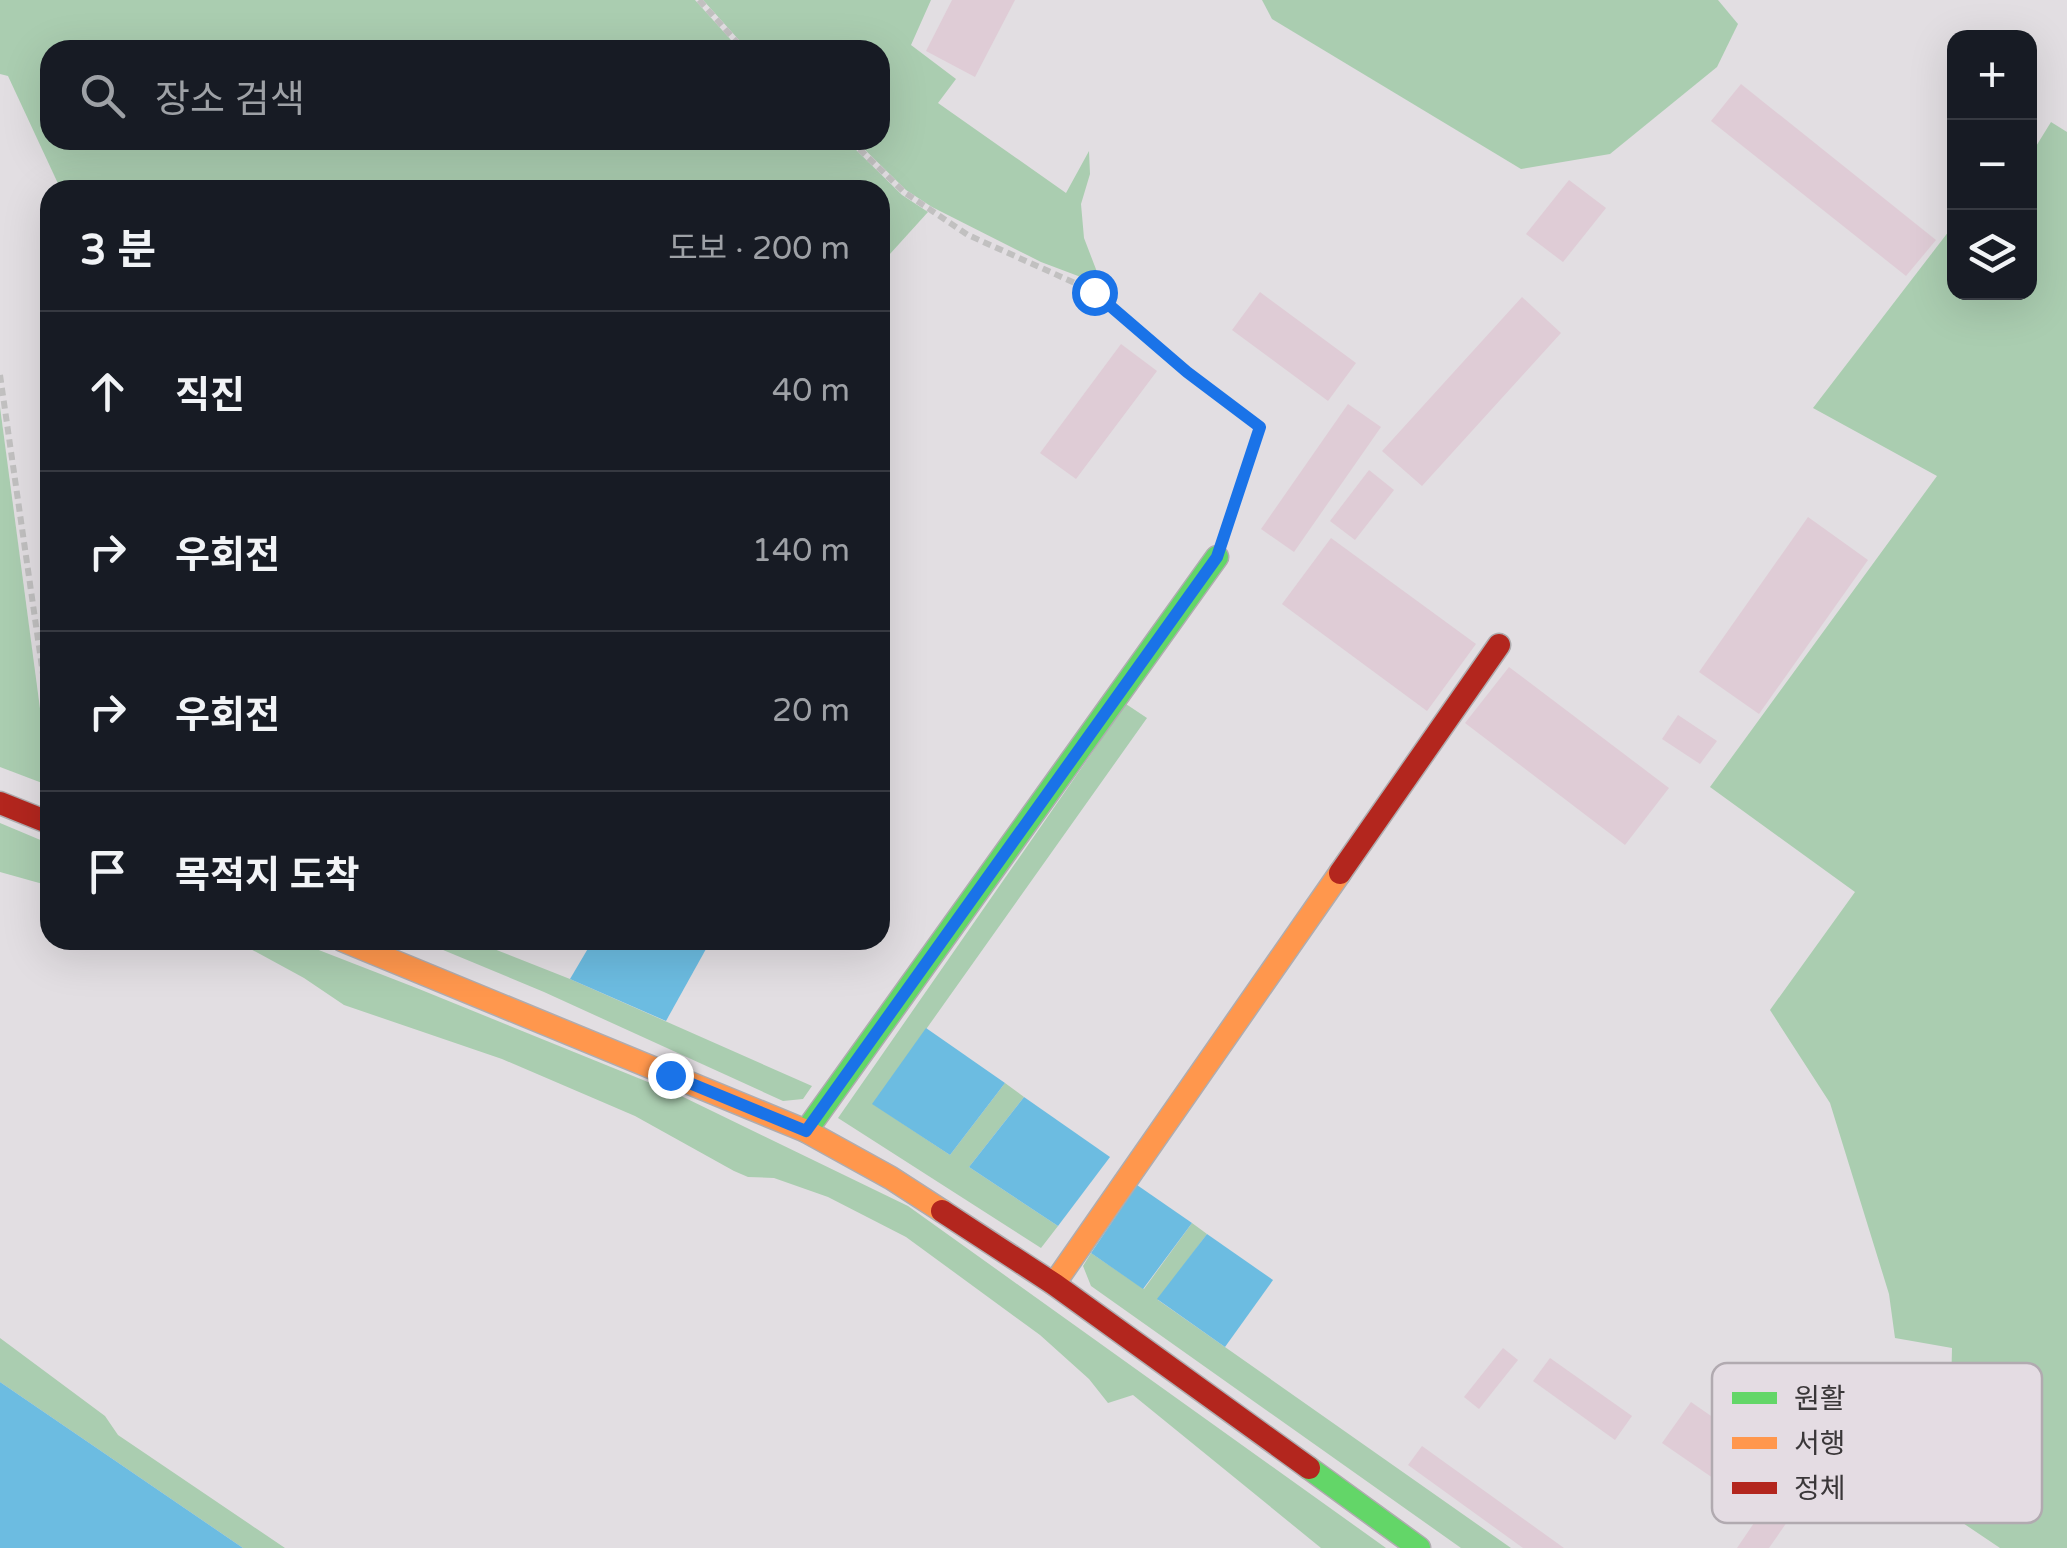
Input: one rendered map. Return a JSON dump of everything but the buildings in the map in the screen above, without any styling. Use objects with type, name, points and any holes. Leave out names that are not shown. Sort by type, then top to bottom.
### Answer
[{"type":"street","points":[[806,1131],[1217,557]]},
{"type":"street","points":[[1054,1284],[1498,646]]},
{"type":"street","points":[[0,802],[40,819]]},
{"type":"street","points":[[366,950],[806,1131],[891,1178],[1054,1284],[1419,1548]]},
{"type":"path","points":[[700,0],[735,40]]},
{"type":"path","points":[[860,150],[904,192],[968,235],[1094,292],[1187,372],[1260,427],[1217,557]]},
{"type":"path","points":[[0,376],[40,654]]},
{"type":"green space","points":[[0,0],[695,0],[731,40],[40,40],[40,145],[8,76],[0,74]]},
{"type":"green space","points":[[703,0],[931,0],[911,45],[956,79],[938,103],[1066,193],[1089,151],[1090,174],[1081,204],[1084,238],[1102,285],[1041,262],[932,207],[906,190],[865,150],[890,150],[890,40],[739,40]]},
{"type":"green space","points":[[1262,0],[1718,0],[1738,24],[1717,67],[1610,154],[1521,169],[1272,19]]},
{"type":"green space","points":[[2051,122],[2067,132],[2067,1548],[2000,1548],[1963,1523],[2042,1523],[2042,1363],[1952,1363],[1952,1348],[1895,1338],[1889,1294],[1830,1103],[1770,1010],[1855,892],[1710,787],[1937,476],[1813,408],[1947,234],[1947,300],[2037,300],[2037,145]]},
{"type":"green space","points":[[42,150],[856,150],[887,180],[56,180]]},
{"type":"green space","points":[[890,183],[928,212],[890,254]]},
{"type":"green space","points":[[0,407],[40,709],[40,782],[0,767]]},
{"type":"green space","points":[[1126,704],[1147,718],[873,1104],[950,1155],[1005,1083],[1024,1097],[969,1167],[1058,1226],[1041,1248],[838,1118]]},
{"type":"green space","points":[[0,823],[40,840],[40,883],[0,872]]},
{"type":"green space","points":[[252,950],[319,950],[419,989],[675,1093],[908,1206],[1386,1548],[1321,1548],[1133,1395],[1108,1403],[1089,1379],[1040,1335],[906,1237],[828,1197],[774,1178],[748,1177],[734,1171],[635,1116],[502,1059],[344,1005]]},
{"type":"green space","points":[[443,950],[496,950],[812,1086],[803,1099],[783,1101]]},
{"type":"green space","points":[[1192,1223],[1207,1234],[1158,1300],[1511,1548],[1461,1548],[1091,1286],[1083,1266],[1091,1253],[1144,1289]]},
{"type":"green space","points":[[0,1338],[105,1416],[118,1435],[285,1548],[243,1548],[0,1382]]},
{"type":"water","points":[[587,950],[705,950],[666,1021],[570,979]]},
{"type":"water","points":[[926,1028],[1005,1083],[950,1155],[872,1104]]},
{"type":"water","points":[[1024,1097],[1110,1157],[1058,1226],[969,1167]]},
{"type":"water","points":[[1137,1185],[1192,1223],[1143,1289],[1091,1253]]},
{"type":"water","points":[[1207,1234],[1273,1280],[1225,1347],[1157,1299]]},
{"type":"water","points":[[0,1382],[243,1548],[0,1548]]},
{"type":"traffic: fast","points":[[806,1131],[1217,557]]},
{"type":"traffic: fast","points":[[1309,1468],[1419,1548]]},
{"type":"traffic: slow","points":[[1054,1284],[1340,873]]},
{"type":"traffic: slow","points":[[366,950],[806,1131],[942,1211]]},
{"type":"traffic: jam","points":[[1340,873],[1499,645]]},
{"type":"traffic: jam","points":[[0,803],[40,819]]},
{"type":"traffic: jam","points":[[942,1211],[1054,1284],[1309,1468]]},
{"type":"route","points":[[670,1075],[806,1131],[1217,557],[1260,427],[1187,372],[1094,292]]}]
